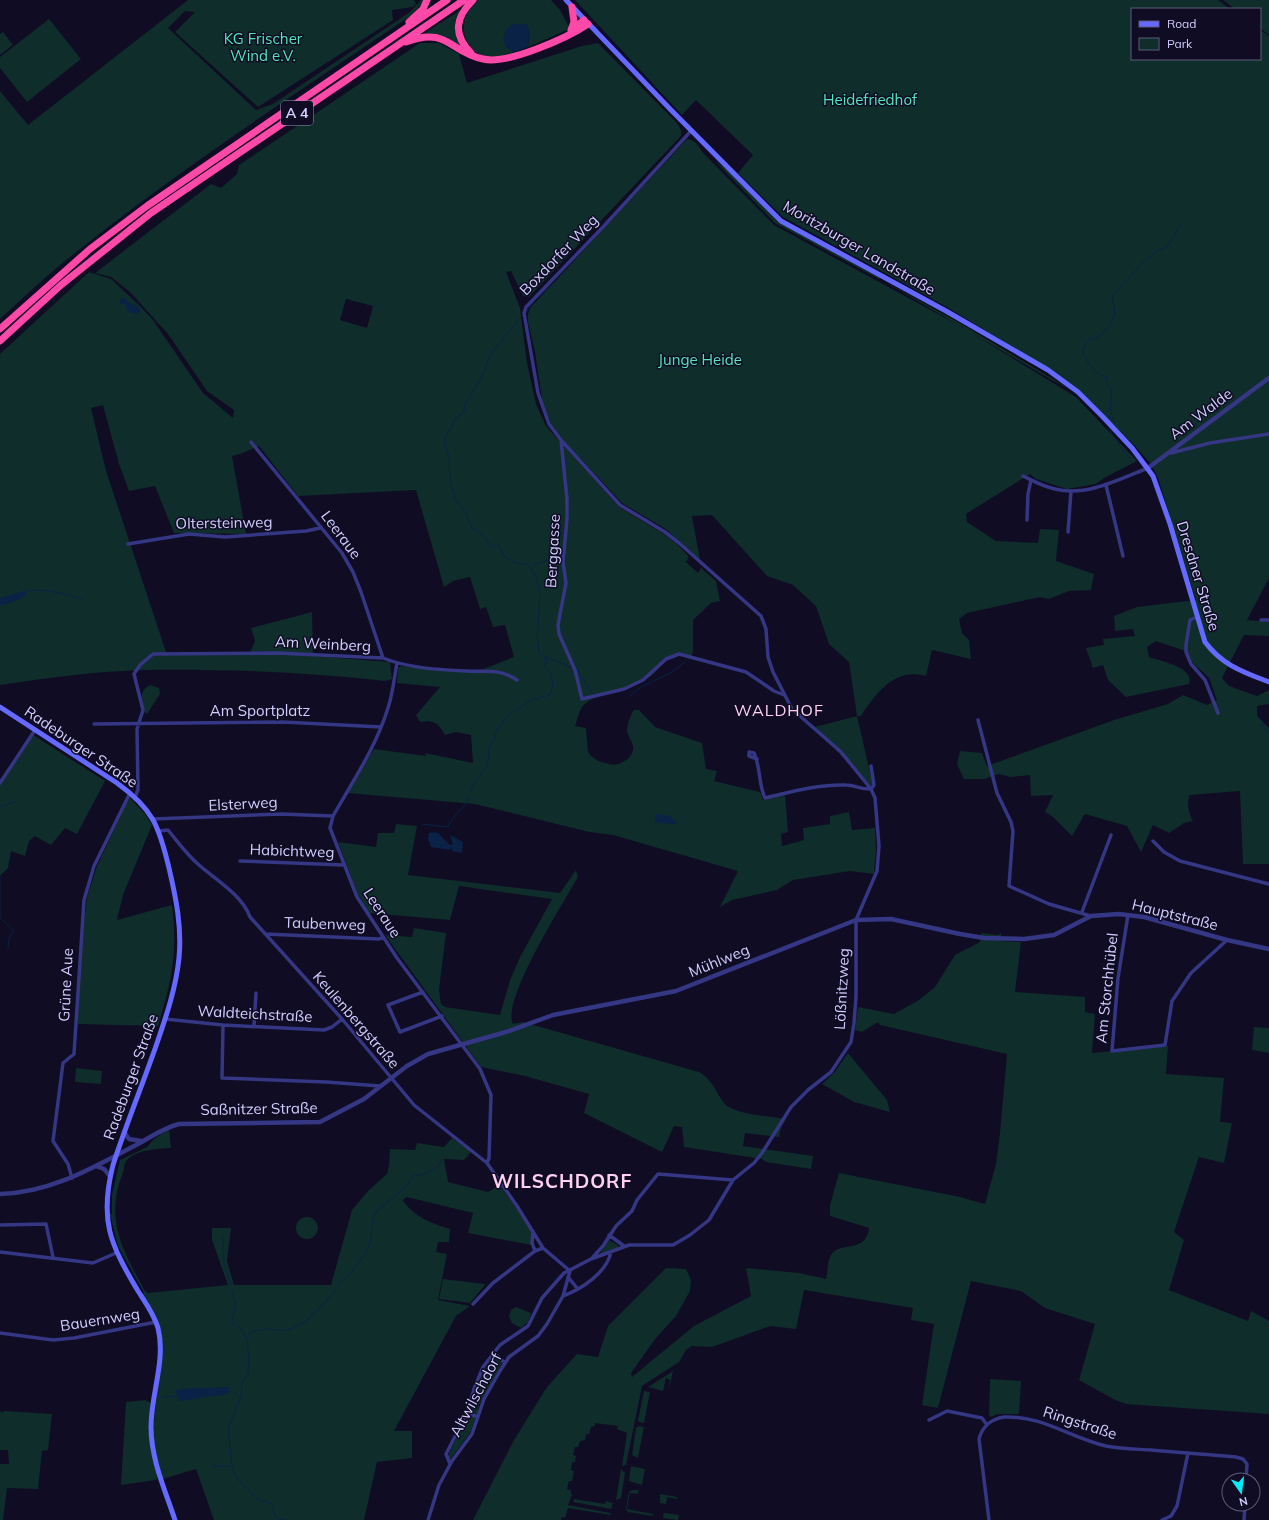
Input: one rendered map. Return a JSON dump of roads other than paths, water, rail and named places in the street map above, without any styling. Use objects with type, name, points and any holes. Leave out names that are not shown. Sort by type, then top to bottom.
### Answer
[{"type":"highway","points":[[395,36],[423,8],[427,0]]},
{"type":"highway","name":"A 4","points":[[0,329],[84,254],[147,206],[447,0]]},
{"type":"highway","name":"A 4","points":[[0,341],[61,285],[137,224],[206,174],[464,0]]},
{"type":"highway","points":[[473,0],[462,13],[458,30],[464,46],[475,57]]},
{"type":"highway","points":[[571,30],[574,22],[572,6]]},
{"type":"highway","points":[[395,47],[421,37],[434,36],[447,40],[475,57],[489,60],[505,59],[568,36],[586,22]]},
{"type":"highway","points":[[545,45],[586,22]]},
{"type":"highway","points":[[0,324],[10,320]]},
{"type":"main road","name":"Moritzburger Landstraße","points":[[566,0],[691,131],[781,221],[946,311],[1048,370],[1078,392],[1103,417],[1148,468]]},
{"type":"main road","name":"Dresdner Straße","points":[[1148,468],[1161,498],[1205,642],[1217,657],[1238,670],[1269,682]]},
{"type":"main road","name":"Radeburger Straße","points":[[0,708],[135,797],[147,810],[159,831],[175,893],[179,936],[176,979],[165,1019],[116,1155],[110,1176],[107,1214],[109,1231],[116,1253],[156,1322],[160,1343],[160,1354],[152,1414],[152,1443],[158,1470],[175,1520]]},
{"type":"street","name":"Boxdorfer Weg","points":[[691,131],[600,230],[526,307],[524,313],[538,394],[549,424],[561,440],[620,505],[665,532],[760,616],[766,629],[768,657],[784,695],[792,709],[841,752],[871,789]]},
{"type":"street","name":"Am Walde","points":[[1148,468],[1171,453],[1269,378]]},
{"type":"street","points":[[1171,453],[1210,443],[1269,434]]},
{"type":"street","name":"Berggasse","points":[[561,440],[568,498],[563,562],[566,583],[558,625],[561,639],[575,670],[582,699],[624,689],[643,680],[666,659],[679,654],[746,672],[774,692],[784,695]]},
{"type":"street","name":"Leeraue","points":[[251,442],[342,553],[353,572],[383,658]]},
{"type":"street","points":[[1023,476],[1054,489],[1072,491],[1106,485],[1148,468]]},
{"type":"street","points":[[1027,520],[1028,494],[1031,480]]},
{"type":"street","points":[[1106,485],[1124,556]]},
{"type":"street","points":[[1068,532],[1072,491]]},
{"type":"street","name":"Oltersteinweg","points":[[128,544],[189,534],[225,537],[306,531],[320,528]]},
{"type":"street","points":[[1197,617],[1190,620],[1186,652],[1191,664],[1205,680],[1218,713]]},
{"type":"street","points":[[1261,620],[1269,620]]},
{"type":"street","name":"Am Weinberg","points":[[138,724],[143,710],[134,674],[140,665],[153,654],[160,653],[278,653],[383,658],[397,663],[441,669],[506,673],[517,680]]},
{"type":"street","name":"Leeraue","points":[[397,663],[391,698],[381,727],[370,751],[334,816],[330,828],[331,834],[357,897],[423,992],[480,1069],[491,1095],[489,1158],[487,1163]]},
{"type":"street","points":[[978,720],[997,793],[1011,822],[1013,831],[1010,886],[1049,904],[1082,912],[1091,916]]},
{"type":"street","name":"Am Sportplatz","points":[[94,724],[283,722],[381,727]]},
{"type":"street","points":[[135,797],[138,790],[138,724]]},
{"type":"street","points":[[0,783],[35,730]]},
{"type":"street","points":[[757,759],[761,789],[765,798],[821,787],[846,785],[871,789]]},
{"type":"street","name":"Lößnitzweg","points":[[624,1246],[639,1244],[673,1245],[690,1236],[709,1220],[733,1180],[754,1163],[762,1153],[791,1107],[808,1090],[831,1072],[851,1042],[856,997],[856,920],[878,871],[879,846],[877,812],[875,798],[871,789],[874,785],[872,766]]},
{"type":"street","name":"Grüne Aue","points":[[72,1178],[68,1164],[53,1141],[64,1063],[74,1054],[84,900],[94,866],[130,793]]},
{"type":"street","name":"Elsterweg","points":[[153,819],[281,814],[334,816]]},
{"type":"street","name":"Keulenbergstraße","points":[[159,831],[168,830],[198,864],[224,886],[248,911],[250,917],[342,1020],[414,1105],[487,1163],[543,1248],[570,1271]]},
{"type":"street","points":[[1082,912],[1111,835]]},
{"type":"street","points":[[1153,841],[1164,852],[1180,861],[1269,884]]},
{"type":"street","name":"Habichtweg","points":[[240,861],[344,865]]},
{"type":"street","name":"Hauptstraße","points":[[984,938],[1041,938],[1054,935],[1091,916],[1109,914],[1144,917],[1227,940],[1269,949]]},
{"type":"street","name":"Am Storchhübel","points":[[1128,915],[1118,978],[1112,1051],[1165,1045],[1172,1000],[1191,973],[1227,940]]},
{"type":"street","name":"Mühlweg","points":[[461,1043],[506,1032],[553,1015],[676,991],[856,920],[892,918],[984,938]]},
{"type":"street","name":"Taubenweg","points":[[265,934],[379,939],[383,936]]},
{"type":"street","points":[[423,992],[388,1005],[400,1032],[442,1016]]},
{"type":"street","points":[[254,1026],[256,993]]},
{"type":"street","name":"Waldteichstraße","points":[[165,1019],[223,1025],[324,1030],[332,1027],[342,1020]]},
{"type":"street","points":[[223,1025],[222,1078],[326,1082],[381,1086]]},
{"type":"street","name":"Saßnitzer Straße","points":[[0,1194],[32,1191],[72,1178],[168,1127],[185,1123],[320,1122],[364,1099],[419,1058],[461,1043]]},
{"type":"street","points":[[124,1132],[132,1140],[142,1142]]},
{"type":"street","points":[[96,1166],[104,1169],[110,1176]]},
{"type":"street","points":[[591,1260],[603,1246],[609,1235],[632,1211],[637,1200],[658,1174],[733,1180]]},
{"type":"street","points":[[0,1225],[46,1224],[53,1257]]},
{"type":"street","name":"Keulenbergstraße","points":[[533,1231],[532,1243],[535,1250]]},
{"type":"street","points":[[450,1464],[446,1454],[467,1413],[480,1375],[494,1353],[509,1338],[528,1326],[542,1298],[564,1273],[624,1246],[609,1235]]},
{"type":"street","points":[[473,1304],[485,1289],[535,1250],[543,1248]]},
{"type":"street","points":[[0,1252],[93,1262],[116,1253]]},
{"type":"street","points":[[563,1296],[577,1288],[607,1266],[612,1252]]},
{"type":"street","name":"Altwilschdorf","points":[[428,1520],[436,1492],[450,1464],[472,1434],[484,1399],[505,1363],[516,1351],[540,1334],[552,1318],[563,1296],[570,1271]]},
{"type":"street","points":[[568,1277],[577,1288]]},
{"type":"street","name":"Bauernweg","points":[[0,1333],[25,1338],[67,1339],[156,1322]]},
{"type":"street","points":[[494,1353],[505,1363]]},
{"type":"street","points":[[928,1420],[947,1411],[982,1418],[987,1425],[981,1431],[978,1444],[989,1520]]},
{"type":"street","points":[[467,1413],[478,1417]]},
{"type":"street","name":"Ringstraße","points":[[987,1425],[996,1419],[1024,1418],[1056,1427],[1105,1446],[1243,1459],[1247,1464],[1246,1472]]},
{"type":"street","points":[[1162,1520],[1171,1516],[1177,1506],[1188,1453]]},
{"type":"water","points":[[513,24],[526,24],[530,33],[528,47],[514,52],[505,46],[503,40],[506,30]]},
{"type":"water","points":[[121,298],[125,298],[127,302],[139,307],[141,310],[139,313],[136,314],[128,311],[125,304],[120,303]]},
{"type":"water","points":[[24,591],[27,594],[22,598],[0,605],[0,598]]},
{"type":"water","points":[[657,814],[669,816],[676,821],[676,824],[656,823],[655,816]]},
{"type":"water","points":[[429,833],[438,833],[450,845],[453,844],[450,835],[463,842],[462,853],[452,851],[452,847],[449,850],[431,847],[428,839]]},
{"type":"water","points":[[229,1387],[228,1394],[180,1401],[175,1391],[181,1389]]},
{"type":"waterway","points":[[1114,422],[1110,408],[1112,391],[1107,384],[1107,377],[1095,372],[1085,357],[1083,353],[1086,343],[1090,339],[1099,337],[1110,325],[1115,315],[1112,296],[1143,262],[1159,250],[1167,247],[1181,224]]},
{"type":"waterway","points":[[526,313],[535,300],[558,279]]},
{"type":"waterway","points":[[521,317],[492,352],[479,382],[465,404],[464,412],[455,419],[444,441],[449,457],[450,480],[455,499],[465,512],[472,528],[479,532],[492,546],[499,546],[505,557],[518,564],[527,564],[533,571],[537,579],[540,594],[538,629]]},
{"type":"waterway","points":[[1108,428],[1132,462]]},
{"type":"waterway","points":[[534,565],[547,560],[559,560]]},
{"type":"waterway","points":[[26,591],[41,590],[61,593],[82,599]]},
{"type":"waterway","points":[[478,778],[487,765],[486,762],[489,758],[488,748],[494,741],[496,731],[509,715],[531,700],[550,695],[552,677],[545,668],[547,659],[539,653],[537,633]]},
{"type":"waterway","points":[[546,657],[571,667]]},
{"type":"waterway","points":[[629,697],[643,686],[673,671],[686,660]]},
{"type":"waterway","points":[[576,668],[593,694]]},
{"type":"waterway","points":[[1260,724],[1269,732]]},
{"type":"waterway","points":[[470,791],[476,781]]},
{"type":"waterway","points":[[421,824],[448,827],[453,818],[468,801],[469,796]]},
{"type":"waterway","points":[[0,807],[17,801]]},
{"type":"waterway","points":[[0,877],[0,911]]},
{"type":"waterway","points":[[0,912],[0,918],[14,931],[9,938],[8,948]]},
{"type":"waterway","points":[[338,1285],[357,1266],[365,1255],[371,1239],[374,1216],[380,1208],[406,1187],[412,1176],[428,1172],[442,1162]]},
{"type":"waterway","points":[[223,1237],[224,1264],[231,1285]]},
{"type":"waterway","points":[[232,1290],[236,1303],[232,1323],[241,1328],[247,1340]]},
{"type":"waterway","points":[[285,1520],[278,1519],[275,1516],[273,1504],[258,1499],[236,1478],[232,1466],[228,1429],[241,1396],[242,1383],[248,1375],[249,1360],[247,1340],[250,1333],[254,1331],[266,1329],[291,1329],[299,1325],[306,1321],[336,1290]]},
{"type":"waterway","points":[[230,1391],[235,1393],[240,1398]]},
{"type":"waterway","points":[[163,1397],[177,1396]]},
{"type":"waterway","points":[[212,1466],[232,1466]]},
{"type":"district","name":"WALDHOF","points":[[779,710]]},
{"type":"district","name":"WILSCHDORF","points":[[562,1181]]},
{"type":"park label","name":"KG Frischer Wind e.V.","points":[[263,48]]},
{"type":"park label","name":"Heidefriedhof","points":[[870,100]]},
{"type":"park label","name":"Junge Heide","points":[[700,360]]}]
